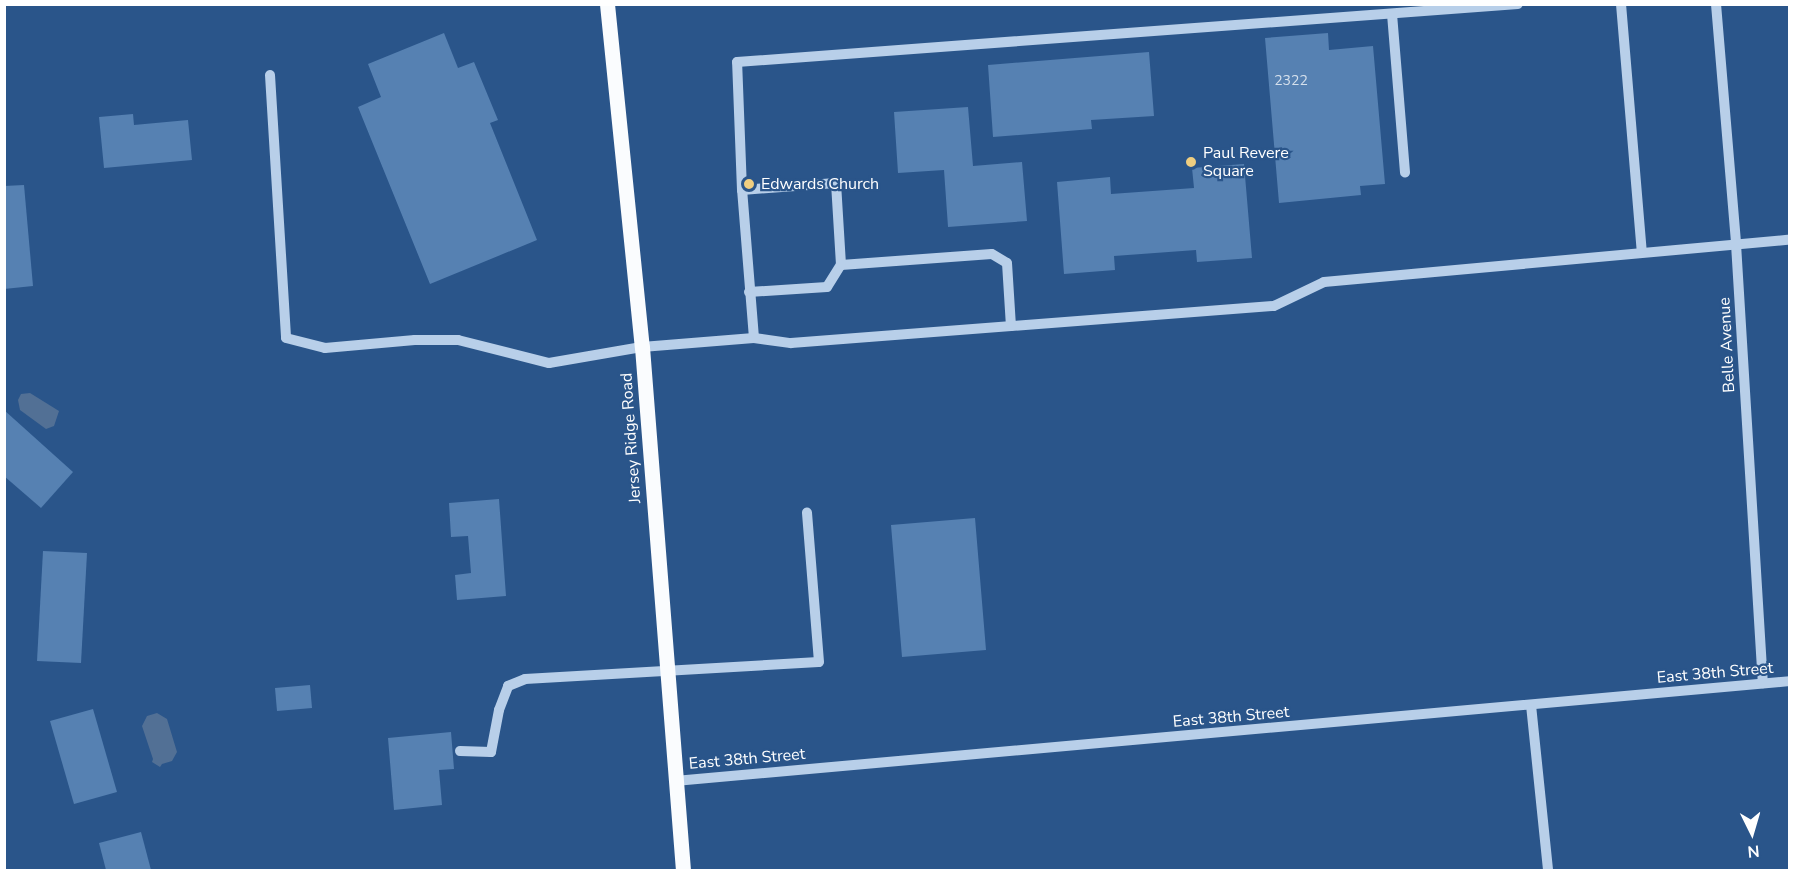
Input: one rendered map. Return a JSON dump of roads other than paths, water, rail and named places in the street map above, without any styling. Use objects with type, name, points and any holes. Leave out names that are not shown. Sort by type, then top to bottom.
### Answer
[{"type":"main road","name":"Jersey Ridge Road","points":[[607,4],[642,347],[683,870]]},
{"type":"street","points":[[754,338],[742,190],[737,62],[1518,4]]},
{"type":"street","points":[[1621,4],[1642,252]]},
{"type":"street","name":"Belle Avenue","points":[[1716,4],[1736,244],[1763,683]]},
{"type":"street","points":[[1392,14],[1405,172]]},
{"type":"street","points":[[270,75],[286,338],[325,348],[415,340],[458,340],[549,363],[642,347],[754,338],[791,343],[1274,306],[1324,282],[1790,240]]},
{"type":"street","points":[[742,190],[836,183],[842,265],[827,287],[749,292]]},
{"type":"street","points":[[842,265],[992,254],[1007,263],[1011,326]]},
{"type":"street","points":[[460,751],[491,752],[499,710],[508,686],[525,679],[819,662],[807,512]]},
{"type":"street","name":"East 38th Street","points":[[675,781],[1790,681]]},
{"type":"street","points":[[1531,705],[1548,870]]},
{"type":"water","points":[[30,393],[59,411],[54,426],[46,429],[20,410],[18,400],[21,394]]},
{"type":"water","points":[[157,713],[167,719],[177,752],[172,761],[160,767],[152,762],[142,726],[147,716]]},
{"type":"place","name":"Paul Revere Square","points":[[1191,162]]},
{"type":"place","name":"Edwards Church","points":[[749,184]]}]
